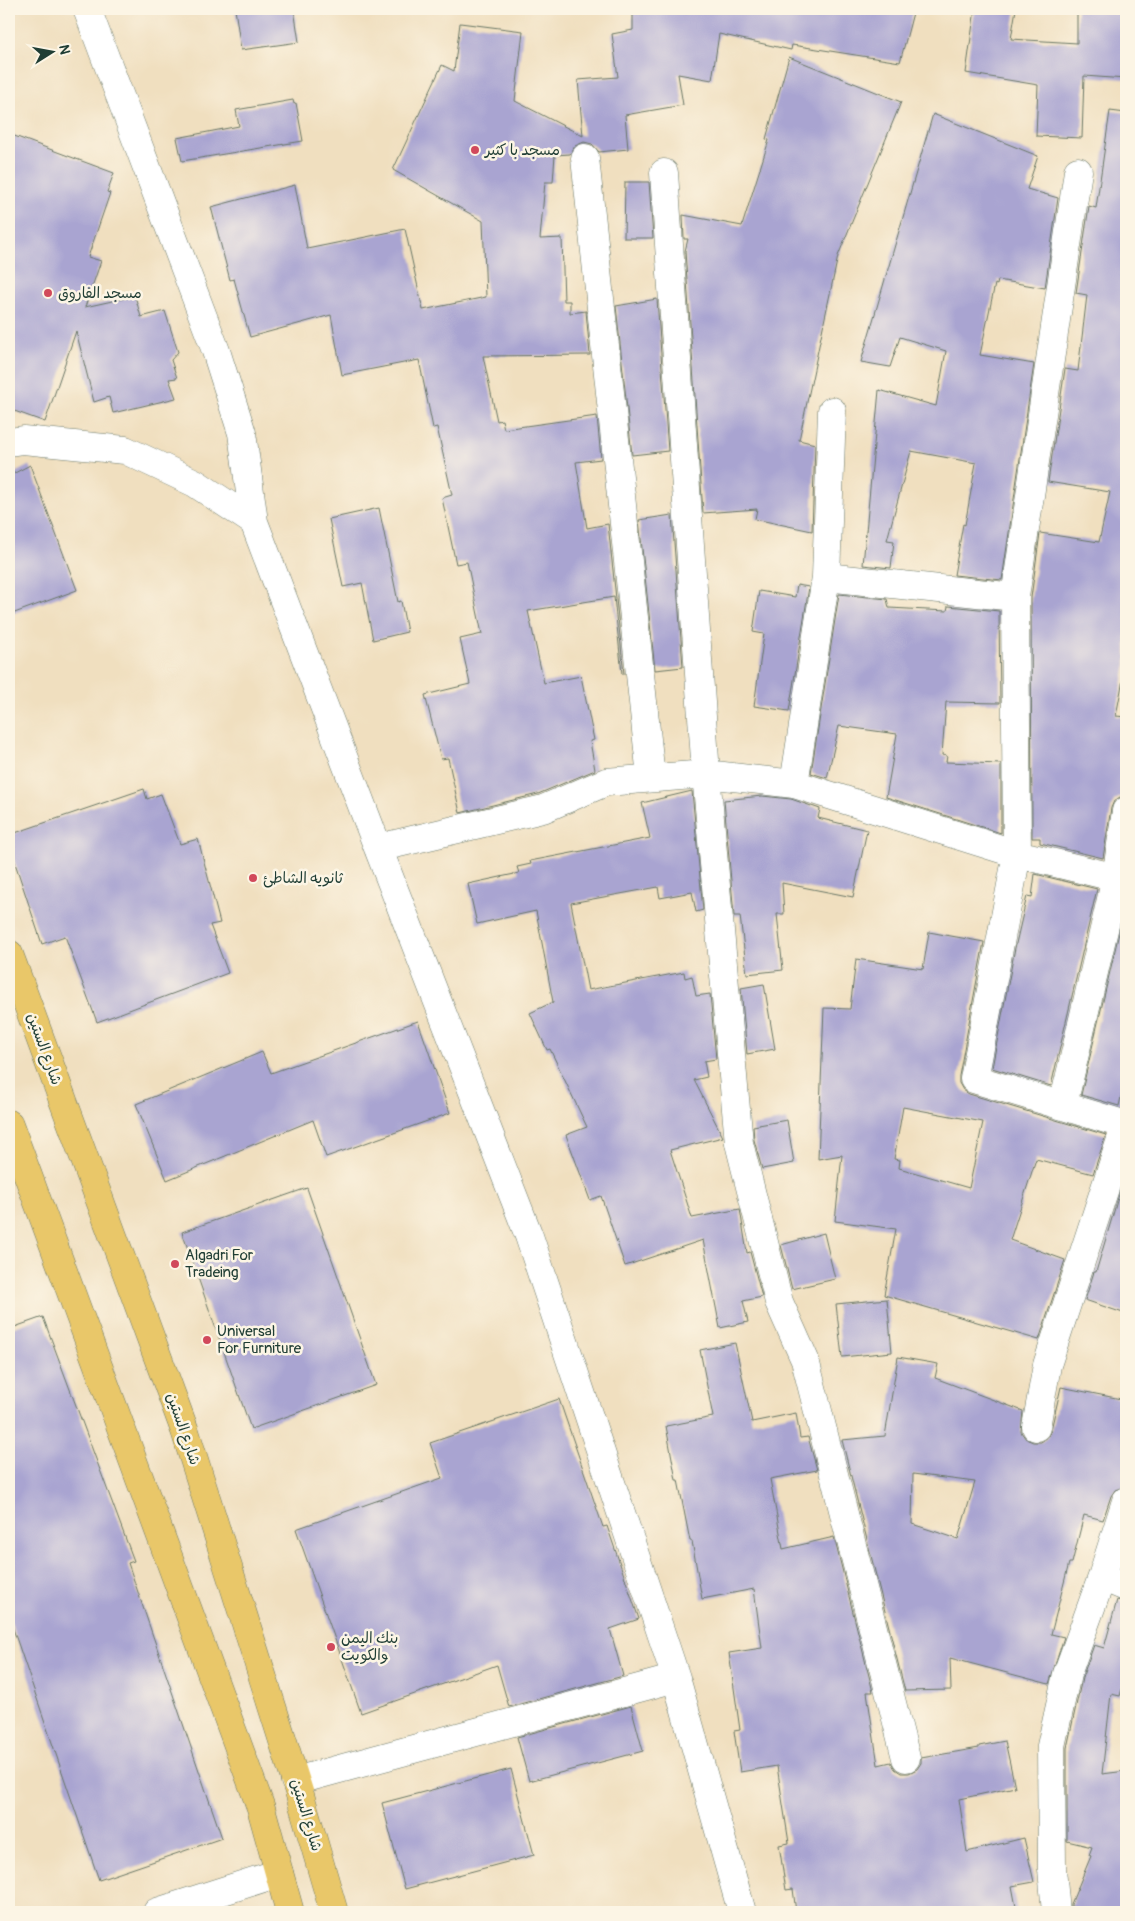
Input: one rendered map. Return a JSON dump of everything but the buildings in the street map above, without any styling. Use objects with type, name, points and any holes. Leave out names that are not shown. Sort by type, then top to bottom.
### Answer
[{"type":"highway","name":"شارع الستين","points":[[9,954],[185,1432],[296,1781],[334,1912]]},
{"type":"highway","points":[[9,1124],[257,1799],[290,1912]]},
{"type":"street","points":[[88,9],[216,351],[242,434],[254,522],[529,1236],[676,1678],[742,1912]]},
{"type":"street","points":[[585,158],[651,777]]},
{"type":"street","points":[[1036,1427],[1047,1364],[1126,1124],[974,1079],[1017,854],[1015,597],[1078,171]]},
{"type":"street","points":[[664,173],[706,774],[739,1143],[779,1302],[805,1360],[906,1758]]},
{"type":"street","points":[[794,784],[826,577],[832,410]]},
{"type":"street","points":[[9,442],[23,440],[125,450],[195,483],[254,522]]},
{"type":"street","points":[[826,577],[1015,597]]},
{"type":"street","points":[[378,848],[543,809],[606,782],[706,774],[794,784],[1017,854],[1121,879]]},
{"type":"street","points":[[1063,1105],[1121,879],[1126,811]]},
{"type":"street","points":[[1056,1912],[1052,1869],[1052,1746],[1067,1674],[1114,1582],[1126,1501]]},
{"type":"street","points":[[296,1781],[676,1678]]},
{"type":"street","points":[[157,1912],[279,1873]]},
{"type":"place","name":"مسجد با كثير","points":[[475,150]]},
{"type":"place","name":"مسجد الفاروق","points":[[48,293]]},
{"type":"place","name":"ثانويه الشاطئ","points":[[253,878]]},
{"type":"place","name":"Algadri For Tradeing","points":[[175,1264]]},
{"type":"place","name":"Universal For Furniture","points":[[207,1340]]},
{"type":"place","name":"بنك اليمن والكويت","points":[[331,1647]]}]
